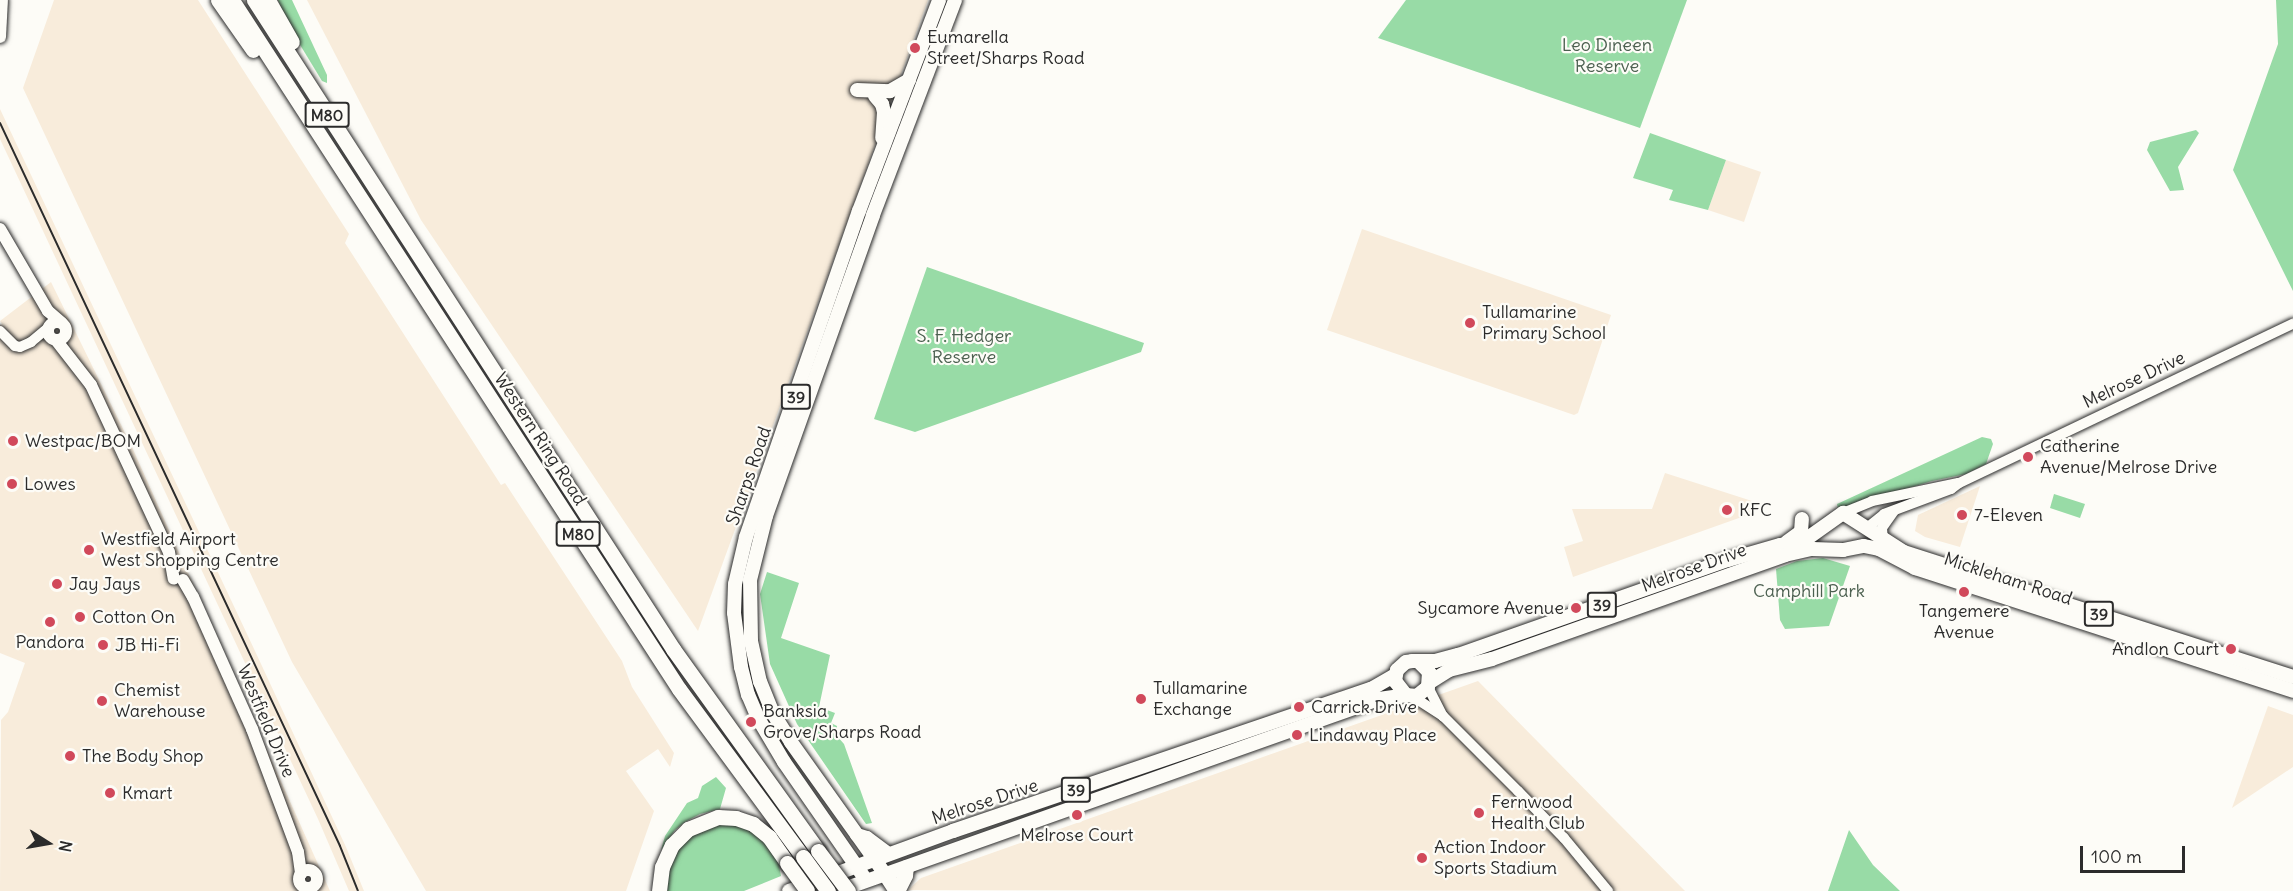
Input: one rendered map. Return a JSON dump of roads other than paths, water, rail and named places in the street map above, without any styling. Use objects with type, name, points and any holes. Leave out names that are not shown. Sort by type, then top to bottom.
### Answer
[{"type":"highway","points":[[218,0],[363,203]]},
{"type":"highway","name":"Western Ring Road","points":[[232,0],[652,648],[795,860],[828,891]]},
{"type":"highway","name":"Western Ring Road","points":[[254,0],[673,649],[848,891]]},
{"type":"highway","points":[[268,0],[331,104],[401,230]]},
{"type":"highway","points":[[659,891],[662,867],[672,845],[688,829],[718,817],[736,818],[753,824],[795,860],[819,891]]},
{"type":"highway","points":[[795,860],[807,891]]},
{"type":"highway","points":[[885,874],[896,891],[906,867]]},
{"type":"main road","points":[[0,37],[2,0]]},
{"type":"main road","name":"Sharps Road","points":[[866,880],[770,740],[758,718],[745,685],[734,613],[735,584],[740,559],[859,211],[939,0]]},
{"type":"main road","name":"Sharps Road","points":[[885,874],[784,732],[760,682],[751,641],[750,580],[755,551],[885,184],[955,0]]},
{"type":"main road","points":[[857,90],[890,91],[898,89],[909,80]]},
{"type":"main road","points":[[875,96],[882,104],[884,118],[875,170]]},
{"type":"main road","points":[[859,211],[879,186],[885,184]]},
{"type":"main road","points":[[0,229],[48,311],[64,327],[63,338],[52,333],[48,311]]},
{"type":"main road","name":"Westfield Drive","points":[[64,327],[68,351]]},
{"type":"main road","name":"Westfield Drive","points":[[52,333],[68,351],[91,385],[169,552],[177,563],[178,580],[195,606],[252,729],[298,852],[317,881]]},
{"type":"main road","name":"39","points":[[1818,532],[1843,513],[1858,520],[1867,528]]},
{"type":"main road","points":[[1783,544],[1801,532],[1802,519]]},
{"type":"main road","points":[[1818,532],[1844,549],[1858,543],[1867,528]]},
{"type":"main road","name":"Mickleham Road","points":[[1867,528],[1904,552],[1990,585],[2150,638],[2293,691]]},
{"type":"main road","name":"Melrose Drive","points":[[1429,684],[1449,670],[1485,662],[1728,560],[1805,540],[1818,532]]},
{"type":"main road","name":"Melrose Drive","points":[[1418,661],[1452,657],[1785,555],[1816,548],[1844,549]]},
{"type":"main road","name":"Mickleham Road","points":[[1844,549],[1876,548],[1915,568],[1990,585]]},
{"type":"main road","name":"Mickleham Road","points":[[2150,638],[2293,677]]},
{"type":"main road","points":[[1418,661],[1426,667],[1429,684]]},
{"type":"main road","name":"39","points":[[1395,675],[1406,662],[1418,661]]},
{"type":"main road","points":[[1395,675],[1397,687],[1409,696]]},
{"type":"main road","name":"Melrose Drive","points":[[789,891],[873,859],[1371,689],[1395,675]]},
{"type":"main road","points":[[745,685],[760,682]]},
{"type":"main road","name":"39","points":[[1409,696],[1422,694],[1429,684]]},
{"type":"main road","name":"Melrose Drive","points":[[838,891],[1379,699],[1409,696]]},
{"type":"main road","points":[[1074,791],[1080,806]]},
{"type":"main road","name":"39","points":[[855,834],[867,838],[888,854]]},
{"type":"main road","points":[[830,875],[840,842]]},
{"type":"main road","name":"Westfield Drive","points":[[298,852],[301,874]]},
{"type":"main road","points":[[308,870],[317,881],[314,886],[307,889],[300,882],[301,874],[308,870]]},
{"type":"street","name":"Melrose Drive","points":[[1867,528],[1894,510],[1951,489],[1959,483],[2293,324]]},
{"type":"street","points":[[0,331],[17,347],[52,333]]},
{"type":"street","name":"Melrose Drive","points":[[1843,513],[1872,501],[1959,483]]},
{"type":"street","points":[[1883,540],[1882,528],[1894,510]]},
{"type":"street","points":[[1429,684],[1443,716]]},
{"type":"street","points":[[1409,696],[1443,716],[1558,832],[1608,891]]},
{"type":"railway","points":[[0,123],[340,846],[358,891]]},
{"type":"place","name":"Eumarella Street/Sharps Road","points":[[915,48]]},
{"type":"place","name":"Tullamarine Primary School","points":[[1470,323]]},
{"type":"place","name":"Westpac/BOM","points":[[13,441]]},
{"type":"place","name":"Catherine Avenue/Melrose Drive","points":[[2028,457]]},
{"type":"place","name":"Lowes","points":[[12,484]]},
{"type":"place","name":"KFC","points":[[1727,510]]},
{"type":"place","name":"7-Eleven","points":[[1962,515]]},
{"type":"place","name":"Westfield Airport West Shopping Centre","points":[[89,550]]},
{"type":"place","name":"Jay Jays","points":[[57,584]]},
{"type":"place","name":"Tangemere Avenue","points":[[1964,592]]},
{"type":"place","name":"Sycamore Avenue","points":[[1576,608]]},
{"type":"place","name":"Cotton On","points":[[80,617]]},
{"type":"place","name":"Pandora","points":[[50,622]]},
{"type":"place","name":"JB Hi-Fi","points":[[103,645]]},
{"type":"place","name":"Andlon Court","points":[[2231,649]]},
{"type":"place","name":"Tullamarine Exchange","points":[[1141,699]]},
{"type":"place","name":"Chemist Warehouse","points":[[102,701]]},
{"type":"place","name":"Carrick Drive","points":[[1299,707]]},
{"type":"place","name":"Banksia Grove/Sharps Road","points":[[751,722]]},
{"type":"place","name":"Lindaway Place","points":[[1297,735]]},
{"type":"place","name":"The Body Shop","points":[[70,756]]},
{"type":"place","name":"Kmart","points":[[110,793]]},
{"type":"place","name":"Fernwood Health Club","points":[[1479,813]]},
{"type":"place","name":"Melrose Court","points":[[1077,815]]},
{"type":"place","name":"Action Indoor Sports Stadium","points":[[1422,858]]},
{"type":"park label","name":"Leo Dineen Reserve","points":[[1607,56]]},
{"type":"park label","name":"S. F. Hedger Reserve","points":[[964,347]]},
{"type":"park label","name":"Camphill Park","points":[[1809,591]]}]
